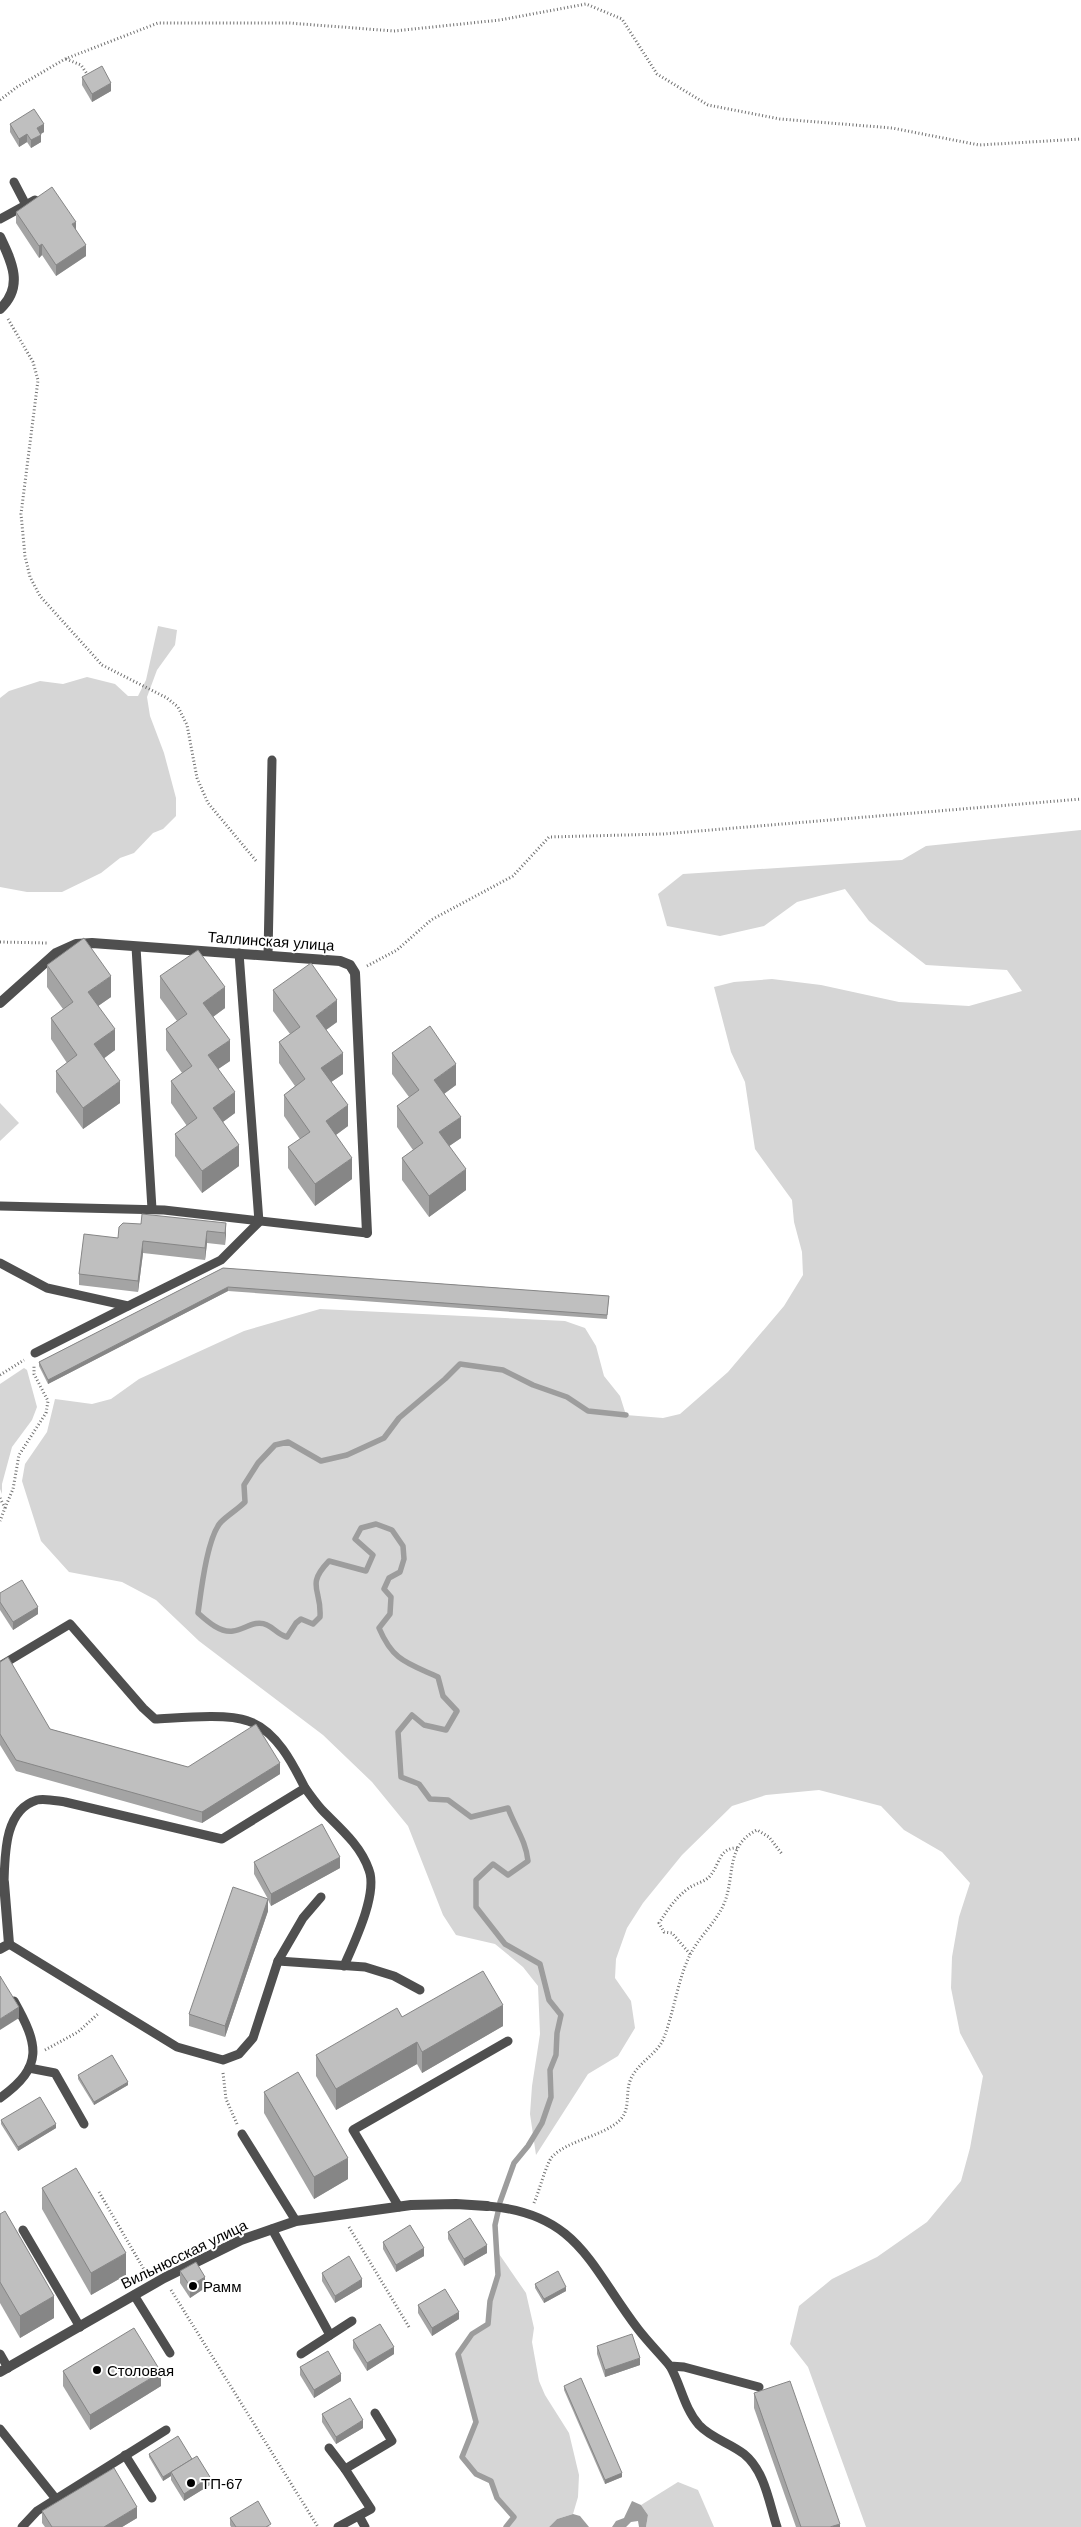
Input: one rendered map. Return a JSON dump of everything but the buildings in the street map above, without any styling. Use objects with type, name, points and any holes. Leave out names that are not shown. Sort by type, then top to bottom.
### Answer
[{"type":"street","points":[[0,237],[12,264],[15,280],[11,296],[1,308]]},
{"type":"street","name":"Таллинская улица","points":[[0,1003],[56,953],[76,944],[340,961],[350,965],[355,973]]},
{"type":"street","points":[[355,973],[367,1233]]},
{"type":"street","points":[[2,1880],[5,1946]]},
{"type":"street","name":"Вильнюсская улица","points":[[4,2370],[164,2278],[241,2240],[272,2229],[296,2221],[399,2207],[456,2204],[487,2206]]},
{"type":"lane","points":[[14,182],[26,204]]},
{"type":"lane","points":[[0,219],[40,197]]},
{"type":"lane","points":[[268,955],[272,760]]},
{"type":"lane","points":[[136,947],[152,1209]]},
{"type":"lane","points":[[35,1353],[221,1260],[259,1222],[239,953]]},
{"type":"lane","points":[[0,1206],[152,1209],[367,1233]]},
{"type":"lane","points":[[0,1263],[47,1288],[128,1306]]},
{"type":"lane","points":[[0,1666],[70,1624],[142,1708],[155,1719],[225,1718],[249,1721],[267,1732],[290,1758],[305,1788],[324,1812],[337,1823],[357,1847],[370,1871],[370,1891],[362,1926],[344,1966]]},
{"type":"lane","points":[[2,1880],[11,1826],[21,1808],[38,1800],[64,1802],[222,1839],[305,1788]]},
{"type":"lane","points":[[5,1946],[109,2005],[177,2047],[223,2060],[239,2054],[253,2038],[278,1960],[303,1918],[321,1897]]},
{"type":"lane","points":[[278,1960],[366,1967],[394,1976],[420,1990]]},
{"type":"lane","points":[[0,2098],[20,2081],[29,2068],[33,2056],[34,2043],[30,2031],[9,1991]]},
{"type":"lane","points":[[399,2207],[353,2130],[508,2041]]},
{"type":"lane","points":[[29,2068],[55,2073],[84,2124]]},
{"type":"lane","points":[[242,2134],[296,2221]]},
{"type":"lane","points":[[487,2206],[510,2208],[554,2224],[579,2244],[594,2262],[638,2329],[670,2366],[678,2380],[682,2397],[700,2426],[744,2454],[755,2465],[763,2482],[776,2527]]},
{"type":"lane","points":[[272,2229],[330,2335]]},
{"type":"lane","points":[[23,2230],[80,2326]]},
{"type":"lane","points":[[134,2295],[170,2354]]},
{"type":"lane","points":[[301,2354],[352,2321]]},
{"type":"lane","points":[[0,2354],[4,2370]]},
{"type":"lane","points":[[670,2366],[684,2367],[759,2387]]},
{"type":"lane","points":[[345,2469],[392,2441],[375,2413]]},
{"type":"lane","points":[[0,2428],[56,2499]]},
{"type":"lane","points":[[22,2527],[37,2511],[166,2430]]},
{"type":"lane","points":[[329,2448],[371,2509],[338,2527]]},
{"type":"lane","points":[[125,2455],[152,2498]]},
{"type":"lane","points":[[359,2516],[365,2527]]},
{"type":"path","points":[[0,100],[17,87],[65,59],[158,23],[288,23],[394,31],[500,20],[586,4],[622,19],[657,74],[708,105],[780,119],[892,128],[978,145],[1081,139]]},
{"type":"path","points":[[65,59],[82,65],[89,78]]},
{"type":"path","points":[[1,308],[33,362],[38,380],[21,514],[30,577],[40,596],[102,665],[140,683],[167,698],[178,707],[183,716],[197,778],[208,803],[271,879]]},
{"type":"path","points":[[355,973],[397,950],[431,920],[513,876],[549,837],[626,836],[1081,799]]},
{"type":"path","points":[[0,942],[50,943]]},
{"type":"path","points":[[0,1375],[35,1353]]},
{"type":"path","points":[[0,1521],[13,1489],[19,1455],[39,1428],[47,1407],[48,1401],[34,1374],[35,1353]]},
{"type":"path","points":[[0,1498],[5,1508]]},
{"type":"path","points":[[529,2215],[552,2157],[570,2146],[603,2131],[620,2120],[627,2110],[630,2082],[639,2067],[661,2043],[667,2030],[690,1954],[723,1906],[727,1896],[731,1865],[746,1835],[757,1830],[769,1837],[782,1854]]},
{"type":"path","points":[[690,1954],[672,1933],[664,1932],[659,1923],[672,1900],[692,1886],[709,1878],[723,1852],[730,1848],[738,1848]]},
{"type":"path","points":[[33,2056],[78,2032],[109,2005]]},
{"type":"path","points":[[223,2088],[226,2100],[242,2134]]},
{"type":"path","points":[[99,2192],[153,2284]]},
{"type":"path","points":[[341,2214],[409,2327]]},
{"type":"path","points":[[164,2278],[318,2527]]},
{"type":"shaded area","points":[[158,626],[177,630],[175,645],[157,670],[147,697],[150,716],[164,753],[176,798],[176,816],[163,829],[153,833],[134,853],[120,858],[101,873],[62,892],[27,892],[0,887],[0,698],[9,691],[40,681],[63,684],[87,677],[115,684],[128,696],[138,696],[146,680]]},
{"type":"shaded area","points":[[1081,830],[1081,2527],[866,2527],[808,2367],[790,2344],[799,2306],[832,2279],[877,2257],[927,2222],[961,2181],[970,2148],[983,2076],[960,2033],[951,1988],[952,1957],[959,1917],[970,1883],[942,1852],[904,1830],[881,1806],[819,1790],[766,1795],[732,1806],[682,1855],[643,1903],[627,1928],[616,1959],[615,1978],[631,2001],[635,2028],[618,2056],[588,2074],[536,2155],[530,2114],[540,2034],[538,1986],[523,1967],[495,1944],[456,1935],[443,1915],[408,1826],[372,1782],[323,1735],[199,1641],[156,1600],[122,1582],[69,1572],[41,1541],[22,1481],[25,1464],[47,1432],[55,1399],[92,1404],[111,1399],[139,1379],[244,1331],[320,1309],[565,1321],[585,1328],[596,1346],[604,1376],[620,1396],[626,1415],[663,1418],[680,1414],[728,1372],[784,1306],[803,1275],[802,1252],[794,1222],[792,1200],[755,1149],[745,1082],[731,1052],[714,987],[734,982],[772,979],[821,985],[899,1002],[969,1006],[1022,991],[1007,970],[926,965],[869,921],[845,889],[797,902],[764,926],[720,936],[667,926],[658,894],[683,874],[902,860],[926,846]]},
{"type":"shaded area","points":[[0,1103],[19,1123],[0,1141]]},
{"type":"shaded area","points":[[24,1368],[27,1370],[37,1407],[32,1420],[12,1447],[2,1484],[2,1494],[0,1489],[0,1384]]},
{"type":"shaded area","points":[[497,2251],[526,2293],[534,2328],[532,2342],[539,2381],[545,2395],[569,2433],[579,2475],[578,2497],[573,2514],[557,2519],[549,2527],[506,2527],[514,2517],[497,2498],[491,2481],[476,2474],[462,2457],[476,2422],[458,2354],[472,2334],[488,2324],[497,2270]]},
{"type":"shaded area","points":[[678,2482],[698,2490],[714,2527],[646,2527],[648,2515],[641,2505]]},
{"type":"shaded area","points":[[632,2501],[641,2505],[648,2515],[646,2527],[639,2527],[638,2521],[631,2522],[626,2527],[612,2527],[616,2521],[624,2518]]},
{"type":"shaded area","points":[[573,2514],[580,2516],[589,2527],[549,2527],[557,2519]]},
{"type":"waterway","points":[[500,2202],[514,2163],[528,2146],[542,2123],[551,2097],[550,2070],[556,2055],[557,2033],[561,2015],[549,2000],[540,1964],[505,1944],[476,1907],[476,1880],[493,1864],[508,1875],[528,1861],[523,1840],[508,1808],[471,1817],[448,1800],[430,1799],[419,1784],[401,1777],[398,1732],[412,1715],[424,1725],[446,1730],[457,1711],[443,1696],[438,1677],[402,1660],[390,1648],[379,1628],[390,1614],[391,1597],[384,1589],[389,1578],[400,1572],[404,1559],[403,1546],[392,1530],[376,1524],[361,1528],[355,1539],[373,1555],[366,1571],[329,1561],[322,1569],[316,1582],[320,1617],[313,1624],[301,1619],[287,1637],[263,1623],[228,1631],[210,1623],[198,1613],[203,1579],[208,1552],[216,1529],[221,1522],[245,1502],[244,1485],[258,1463],[275,1445],[288,1442],[321,1461],[347,1455],[384,1438],[399,1418],[460,1364],[503,1370],[533,1385],[567,1397],[588,1411],[626,1415]]},
{"type":"waterway","points":[[498,2212],[495,2225],[498,2275],[490,2301],[488,2324],[472,2334],[458,2354],[476,2422],[462,2457],[476,2474],[491,2481],[497,2498],[514,2517],[506,2527]]},
{"type":"place","name":"Рамм","points":[[193,2286]]},
{"type":"place","name":"Столовая","points":[[97,2370]]},
{"type":"place","name":"ТП-67","points":[[191,2483]]}]
